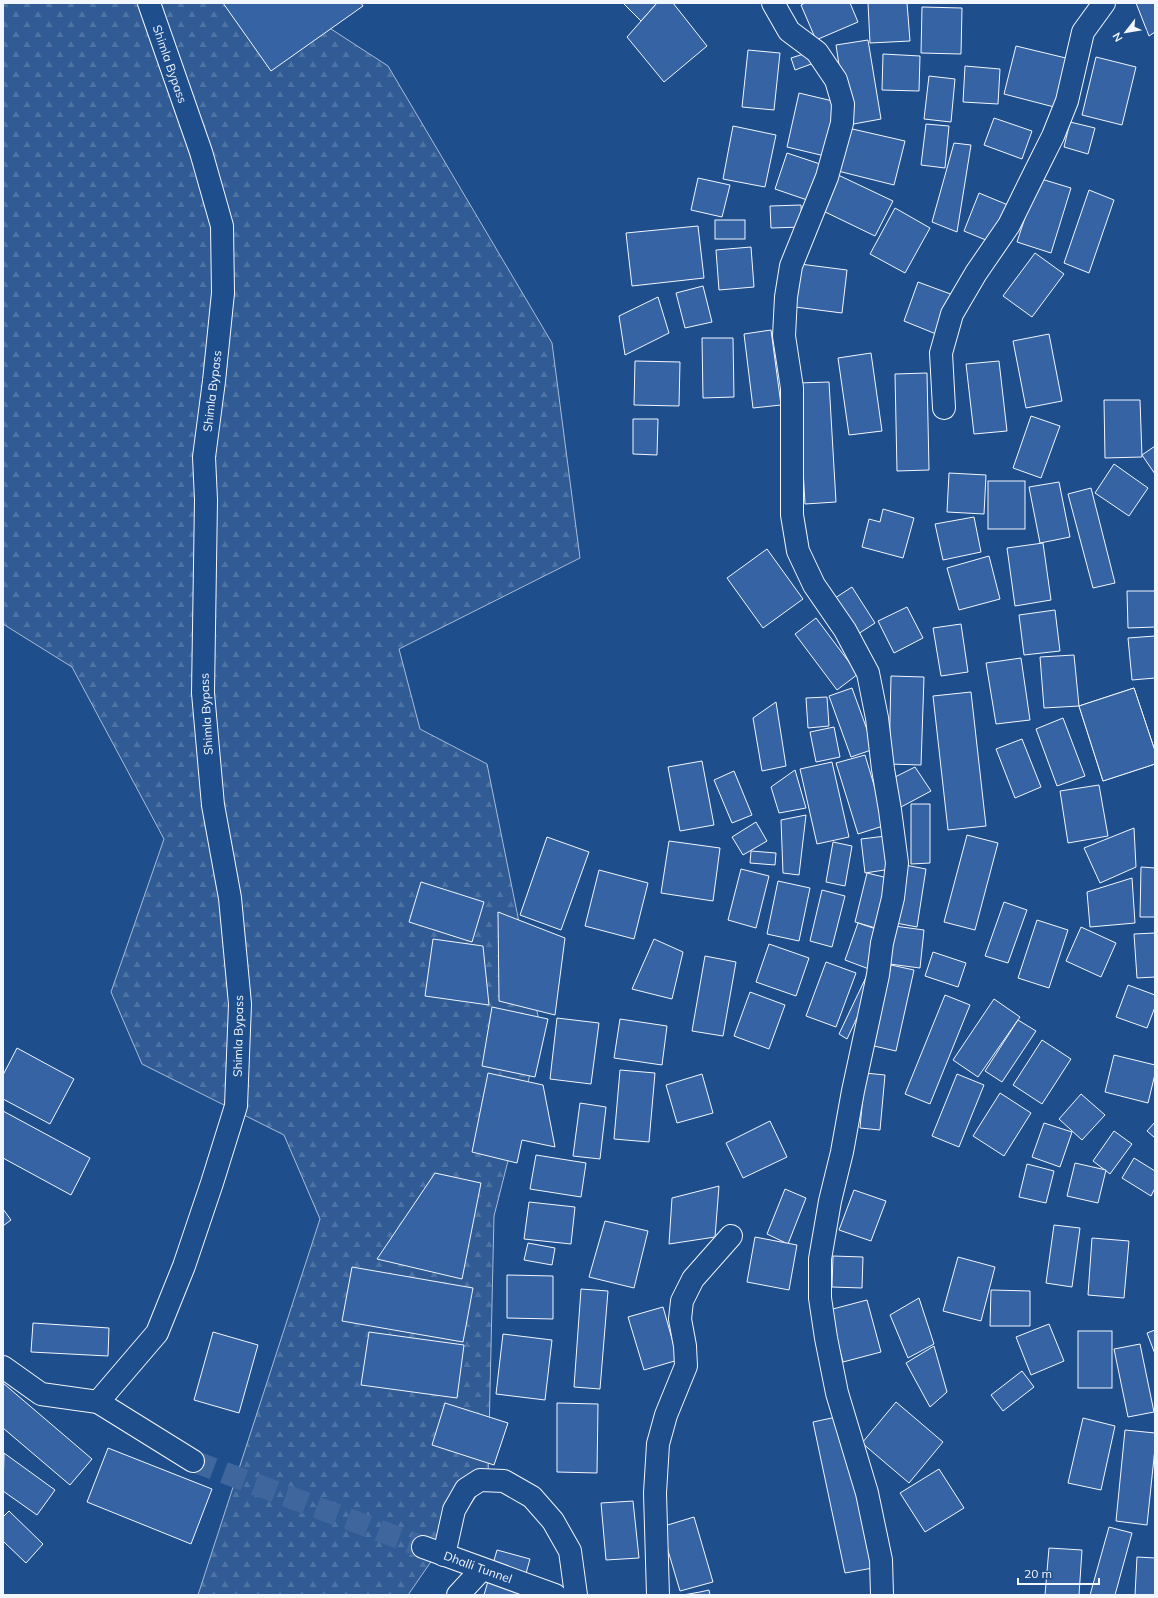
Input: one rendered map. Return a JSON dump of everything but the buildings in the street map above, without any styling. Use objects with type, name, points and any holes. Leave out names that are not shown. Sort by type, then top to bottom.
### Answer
[{"type":"main road","name":"Shimla Bypass","points":[[98,1402],[156,1333],[184,1266],[236,1106],[240,1004],[230,898],[213,805],[203,693],[206,500],[204,457],[223,293],[222,226],[201,152],[149,3]]},
{"type":"main road","points":[[773,3],[789,31],[817,52],[836,80],[843,104],[842,123],[827,177],[791,266],[786,297],[784,336],[792,388],[792,515],[798,551],[814,586],[845,630],[868,673],[877,718],[897,863],[893,898],[882,943],[878,975],[853,1091],[842,1152],[830,1201],[820,1259],[820,1298],[826,1338],[838,1393],[870,1508],[881,1560],[882,1595]]},
{"type":"main road","points":[[944,408],[940,353],[952,314],[976,273],[1009,225],[1053,136],[1067,100],[1083,32],[1104,3]]},
{"type":"main road","points":[[658,1595],[655,1493],[658,1444],[666,1415],[686,1366],[685,1346],[680,1319],[682,1301],[693,1279],[732,1236]]},
{"type":"main road","points":[[3,1367],[41,1394],[98,1402],[193,1461]]},
{"type":"main road","points":[[444,1555],[454,1510],[466,1489],[480,1480],[504,1481],[532,1496],[553,1521],[570,1551],[576,1595]]},
{"type":"main road","name":"Dhalli Tunnel","points":[[423,1547],[555,1595]]},
{"type":"main road","points":[[458,1595],[482,1569]]},
{"type":"green space","points":[[3,3],[291,3],[388,66],[552,343],[580,558],[399,649],[420,729],[487,764],[541,1031],[494,1216],[488,1479],[408,1595],[198,1595],[320,1219],[284,1135],[142,1064],[111,992],[164,839],[72,667],[3,624]]},
{"type":"tunnel","points":[[193,1461],[423,1547]]}]
